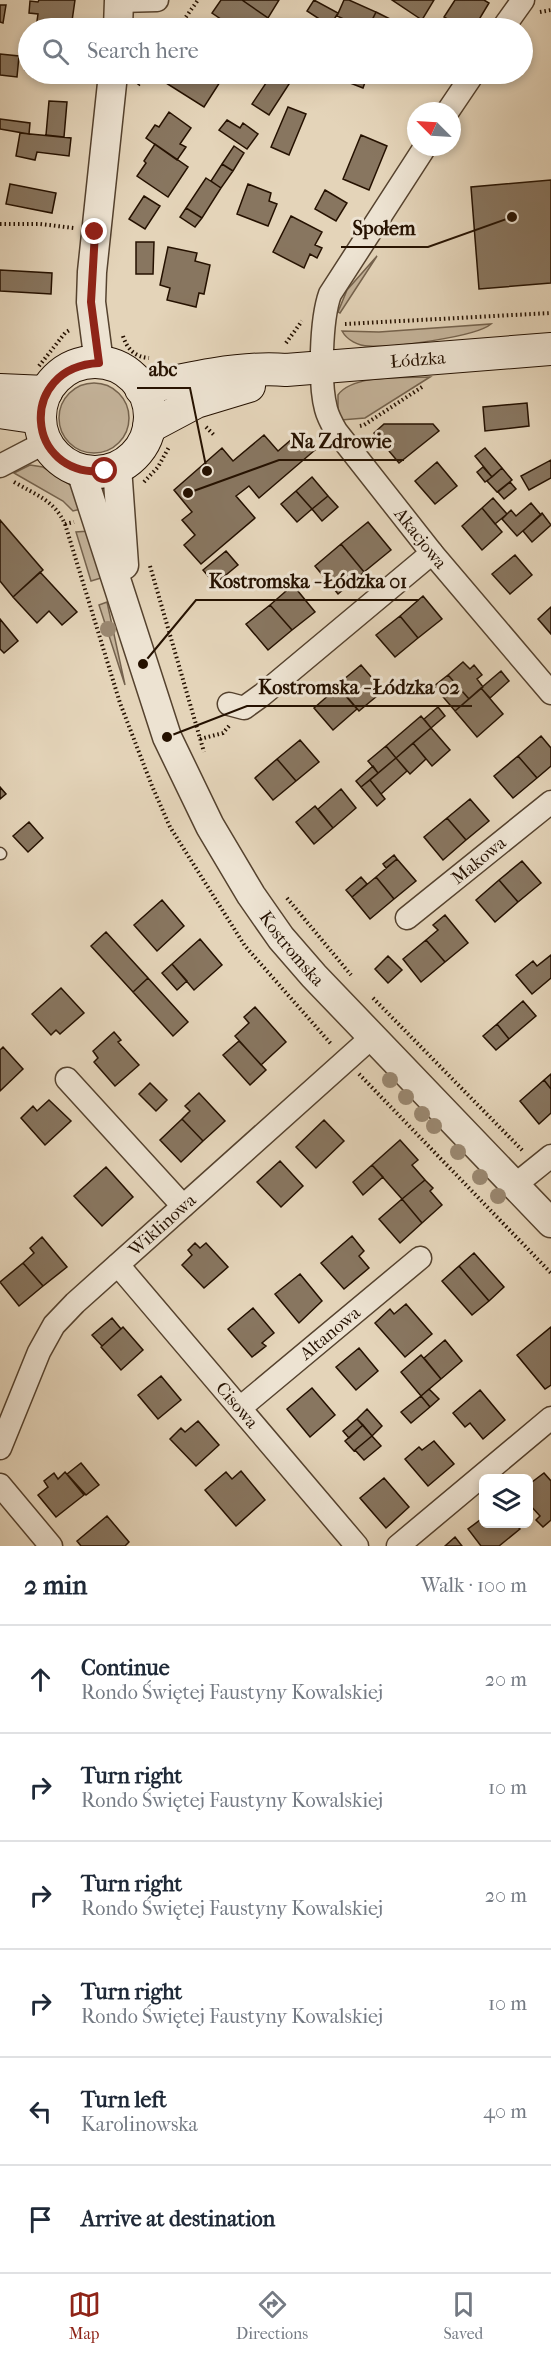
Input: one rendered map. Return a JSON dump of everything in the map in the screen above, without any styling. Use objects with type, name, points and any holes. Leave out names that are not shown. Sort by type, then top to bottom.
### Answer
[{"type":"main road","name":"Łódzka","points":[[141,388],[266,368],[284,359],[323,368],[551,349]]},
{"type":"main road","name":"Łódzka","points":[[149,427],[196,402],[260,383],[284,359]]},
{"type":"main road","points":[[85,363],[109,364],[127,373],[141,388],[147,401],[149,427],[146,437],[134,455],[117,467],[105,471],[81,471],[57,457],[41,406],[61,374],[85,363]]},
{"type":"main road","points":[[0,390],[41,406]]},
{"type":"main road","points":[[0,412],[41,406]]},
{"type":"street","points":[[118,18],[119,0],[157,0]]},
{"type":"street","points":[[516,18],[531,6]]},
{"type":"street","points":[[99,363],[91,288],[112,84]]},
{"type":"street","points":[[454,102],[466,84]]},
{"type":"street","name":"Akacjowa","points":[[419,156],[338,280],[325,307],[323,368],[325,407],[336,431],[432,553],[551,693]]},
{"type":"street","points":[[0,466],[41,406]]},
{"type":"street","name":"Kostromska","points":[[117,467],[128,611]]},
{"type":"street","name":"Kostromska","points":[[81,471],[167,737],[210,826],[251,894],[281,938],[372,1037],[551,1223]]},
{"type":"street","points":[[229,704],[244,708],[262,695],[432,553]]},
{"type":"street","name":"Makowa","points":[[406,918],[551,802]]},
{"type":"street","name":"Wiklinowa","points":[[0,1446],[39,1352],[54,1326],[75,1304],[372,1037]]},
{"type":"street","points":[[67,1079],[183,1206]]},
{"type":"street","points":[[515,1185],[545,1161]]},
{"type":"street","name":"Altanowa","points":[[240,1408],[420,1258]]},
{"type":"street","name":"Cisowa","points":[[118,1266],[357,1546]]},
{"type":"street","points":[[398,1546],[551,1418]]},
{"type":"street","points":[[0,1485],[51,1546]]},
{"type":"path","points":[[185,18],[198,0]]},
{"type":"path","points":[[531,6],[551,10]]},
{"type":"path","points":[[0,224],[40,224],[95,232]]},
{"type":"path","points":[[284,359],[289,341],[300,320],[357,325],[551,313]]},
{"type":"path","points":[[41,406],[40,365],[65,333],[77,326],[120,321],[123,339],[130,350],[142,358],[153,358]]},
{"type":"path","points":[[336,431],[364,425],[423,386]]},
{"type":"path","points":[[147,556],[206,758]]},
{"type":"path","points":[[285,897],[352,976]]},
{"type":"path","points":[[369,993],[545,1161]]},
{"type":"shaded area","points":[[377,256],[340,313],[338,312],[347,290]]},
{"type":"shaded area","points":[[491,324],[482,329],[452,337],[380,346],[357,344],[342,331],[379,332]]},
{"type":"shaded area","points":[[430,377],[365,418],[341,420],[338,413],[338,395],[355,383],[380,378]]},
{"type":"shaded area","points":[[94,383],[113,389],[123,399],[129,418],[123,437],[113,447],[94,453],[75,447],[65,437],[59,418],[65,399],[75,389]]},
{"type":"shaded area","points":[[30,465],[43,467],[72,486],[85,508],[73,511],[63,501],[14,473]]},
{"type":"shaded area","points":[[89,531],[101,578],[91,581],[76,532]]},
{"type":"shaded area","points":[[107,602],[125,685],[99,605]]},
{"type":"building","points":[[39,0],[75,0],[72,18],[37,18],[38,14],[29,13],[30,1],[38,2]]},
{"type":"building","points":[[221,0],[242,0],[268,18],[219,18],[212,13]]},
{"type":"building","points":[[242,0],[279,0],[268,18]]},
{"type":"building","points":[[314,0],[338,13],[335,18],[318,18],[307,11]]},
{"type":"building","points":[[344,0],[376,12],[373,18],[337,16]]},
{"type":"building","points":[[392,0],[434,0],[423,18],[419,18]]},
{"type":"building","points":[[455,0],[484,0],[489,3],[480,18],[444,17]]},
{"type":"building","points":[[0,5],[6,5],[3,23],[0,22]]},
{"type":"building","points":[[376,12],[388,18],[373,18]]},
{"type":"building","points":[[0,54],[18,56],[17,77],[0,75]]},
{"type":"building","points":[[168,84],[219,84],[204,107]]},
{"type":"building","points":[[265,84],[289,84],[269,115],[252,104]]},
{"type":"building","points":[[353,84],[364,84],[363,88]]},
{"type":"building","points":[[49,101],[67,102],[64,137],[46,135]]},
{"type":"building","points":[[288,107],[306,114],[289,155],[271,147]]},
{"type":"building","points":[[169,112],[191,128],[180,144],[186,147],[177,160],[146,138],[155,125],[159,127]]},
{"type":"building","points":[[0,119],[30,123],[29,134],[0,129]]},
{"type":"building","points":[[227,120],[240,128],[243,123],[258,134],[247,149],[219,130]]},
{"type":"building","points":[[20,133],[71,138],[69,156],[37,152],[35,160],[16,156]]},
{"type":"building","points":[[361,135],[387,146],[369,190],[343,179]]},
{"type":"building","points":[[155,144],[188,167],[168,197],[137,176]]},
{"type":"building","points":[[234,146],[244,153],[233,171],[222,164]]},
{"type":"building","points":[[222,164],[233,171],[221,188],[211,181]]},
{"type":"building","points":[[206,178],[221,188],[202,218],[186,208]]},
{"type":"building","points":[[551,180],[551,283],[479,289],[471,187]]},
{"type":"building","points":[[10,184],[56,193],[52,213],[6,204]]},
{"type":"building","points":[[248,184],[271,193],[269,201],[277,204],[268,226],[237,214]]},
{"type":"building","points":[[325,190],[347,203],[336,221],[315,209]]},
{"type":"building","points":[[144,196],[160,206],[145,229],[129,219]]},
{"type":"building","points":[[186,208],[202,218],[195,227],[180,217]]},
{"type":"building","points":[[291,216],[322,232],[315,245],[322,248],[317,258],[310,254],[304,268],[273,252]]},
{"type":"building","points":[[136,242],[154,242],[153,274],[136,274]]},
{"type":"building","points":[[168,247],[197,253],[195,261],[210,265],[204,294],[199,293],[196,307],[167,300],[170,288],[160,285]]},
{"type":"building","points":[[0,270],[52,273],[51,294],[0,291]]},
{"type":"building","points":[[527,403],[529,426],[485,431],[483,407]]},
{"type":"building","points":[[384,424],[433,424],[439,431],[399,463],[374,433]]},
{"type":"building","points":[[300,432],[315,450],[259,498],[249,486],[236,496],[255,518],[201,564],[184,545],[195,535],[182,520],[192,512],[174,490],[222,448],[233,461],[264,435],[278,451]]},
{"type":"building","points":[[485,448],[502,468],[492,477],[475,456]]},
{"type":"building","points":[[551,460],[551,478],[529,490],[521,476]]},
{"type":"building","points":[[437,462],[457,486],[435,504],[415,481]]},
{"type":"building","points":[[483,467],[492,477],[485,482],[477,472]]},
{"type":"building","points":[[502,468],[512,480],[497,492],[487,481]]},
{"type":"building","points":[[312,477],[328,496],[312,509],[296,491]]},
{"type":"building","points":[[510,482],[516,489],[504,499],[498,492]]},
{"type":"building","points":[[296,491],[312,509],[297,522],[281,504]]},
{"type":"building","points":[[328,496],[338,507],[322,521],[312,509]]},
{"type":"building","points":[[493,498],[507,514],[495,524],[482,508]]},
{"type":"building","points":[[531,503],[541,515],[517,536],[502,519],[511,510],[516,516]]},
{"type":"building","points":[[482,508],[502,532],[482,550],[462,526]]},
{"type":"building","points":[[542,513],[551,525],[532,542],[523,531]]},
{"type":"building","points":[[0,520],[43,570],[13,597],[0,581]]},
{"type":"building","points":[[368,522],[391,550],[364,572],[341,544]]},
{"type":"building","points":[[341,544],[364,572],[338,594],[315,566]]},
{"type":"building","points":[[226,551],[238,565],[215,584],[203,570]]},
{"type":"building","points":[[515,555],[532,575],[510,594],[492,574]]},
{"type":"building","points":[[40,572],[77,612],[62,625],[49,611],[37,623],[13,597]]},
{"type":"building","points":[[293,585],[315,612],[292,630],[270,605]]},
{"type":"building","points":[[423,596],[442,619],[418,638],[400,616]]},
{"type":"building","points":[[270,605],[292,630],[268,650],[246,624]]},
{"type":"building","points":[[551,607],[551,634],[538,619]]},
{"type":"building","points":[[400,616],[418,638],[395,657],[376,635]]},
{"type":"building","points":[[0,619],[18,641],[4,653],[0,649]]},
{"type":"building","points":[[463,662],[470,669],[474,665],[482,675],[477,679],[483,687],[469,699],[448,675]]},
{"type":"building","points":[[361,665],[383,691],[359,711],[337,685]]},
{"type":"building","points":[[501,671],[509,681],[490,698],[481,688]]},
{"type":"building","points":[[448,675],[469,699],[455,711],[434,686]]},
{"type":"building","points":[[338,687],[357,709],[333,730],[314,708]]},
{"type":"building","points":[[481,688],[503,714],[477,737],[455,711]]},
{"type":"building","points":[[438,707],[445,716],[431,728],[424,719]]},
{"type":"building","points":[[421,716],[431,728],[396,758],[386,746]]},
{"type":"building","points":[[431,728],[450,750],[432,766],[413,743]]},
{"type":"building","points":[[541,736],[551,748],[551,766],[537,778],[518,756]]},
{"type":"building","points":[[300,740],[319,762],[296,781],[277,759]]},
{"type":"building","points":[[413,743],[426,759],[410,774],[396,758]]},
{"type":"building","points":[[386,746],[396,758],[378,773],[368,761]]},
{"type":"building","points":[[518,756],[537,778],[513,798],[494,776]]},
{"type":"building","points":[[396,758],[407,771],[381,794],[370,780]]},
{"type":"building","points":[[277,759],[296,781],[273,800],[255,778]]},
{"type":"building","points":[[373,766],[378,773],[361,787],[356,781]]},
{"type":"building","points":[[370,780],[385,799],[377,806],[361,787]]},
{"type":"building","points":[[0,787],[6,794],[0,799]]},
{"type":"building","points":[[341,789],[356,808],[333,828],[318,809]]},
{"type":"building","points":[[470,799],[489,821],[466,840],[447,818]]},
{"type":"building","points":[[315,806],[333,828],[314,844],[296,822]]},
{"type":"building","points":[[447,818],[466,840],[443,860],[424,837]]},
{"type":"building","points":[[29,822],[43,838],[28,852],[13,836]]},
{"type":"building","points":[[394,855],[397,859],[386,868],[383,864]]},
{"type":"building","points":[[397,859],[416,881],[394,899],[376,877]]},
{"type":"building","points":[[522,861],[541,883],[518,902],[499,880]]},
{"type":"building","points":[[361,877],[367,884],[352,897],[346,890]]},
{"type":"building","points":[[376,877],[394,899],[370,919],[352,897]]},
{"type":"building","points":[[499,880],[518,902],[495,922],[476,900]]},
{"type":"building","points":[[162,900],[184,926],[157,951],[134,925]]},
{"type":"building","points":[[445,915],[468,943],[445,962],[426,940],[438,930],[433,925]]},
{"type":"building","points":[[106,932],[148,978],[133,992],[91,946]]},
{"type":"building","points":[[200,939],[222,965],[194,990],[172,964]]},
{"type":"building","points":[[426,940],[445,962],[421,982],[403,959]]},
{"type":"building","points":[[551,955],[551,978],[532,994],[516,975],[533,961],[537,966]]},
{"type":"building","points":[[388,956],[402,970],[388,983],[375,969]]},
{"type":"building","points":[[172,964],[187,981],[177,990],[162,973]]},
{"type":"building","points":[[148,978],[188,1022],[173,1036],[133,992]]},
{"type":"building","points":[[61,988],[84,1013],[60,1034],[56,1030],[51,1035],[32,1014]]},
{"type":"building","points":[[523,1001],[536,1016],[509,1039],[497,1024]]},
{"type":"building","points":[[255,1007],[286,1042],[261,1065],[235,1036],[249,1023],[244,1017]]},
{"type":"building","points":[[497,1024],[509,1039],[496,1050],[483,1036]]},
{"type":"building","points":[[114,1032],[121,1040],[118,1042],[139,1065],[115,1086],[94,1062],[98,1058],[93,1051]]},
{"type":"building","points":[[239,1041],[266,1070],[250,1085],[223,1055]]},
{"type":"building","points":[[3,1047],[23,1069],[0,1091],[0,1050]]},
{"type":"building","points":[[551,1074],[551,1089],[544,1080]]},
{"type":"building","points":[[544,1080],[551,1089],[551,1113],[539,1124],[520,1101]]},
{"type":"building","points":[[150,1083],[167,1100],[156,1111],[139,1094]]},
{"type":"building","points":[[199,1093],[225,1121],[203,1141],[182,1119],[190,1111],[185,1106]]},
{"type":"building","points":[[49,1100],[71,1121],[45,1145],[21,1118],[33,1106],[37,1111]]},
{"type":"building","points":[[182,1119],[203,1141],[181,1162],[160,1140]]},
{"type":"building","points":[[324,1120],[344,1141],[316,1168],[296,1147]]},
{"type":"building","points":[[400,1140],[418,1160],[412,1165],[425,1180],[402,1199],[372,1165]]},
{"type":"building","points":[[280,1161],[303,1186],[281,1207],[257,1182]]},
{"type":"building","points":[[372,1165],[383,1177],[363,1195],[353,1182]]},
{"type":"building","points":[[106,1167],[133,1197],[102,1226],[74,1196]]},
{"type":"building","points":[[425,1180],[433,1188],[430,1191],[442,1205],[422,1223],[402,1199]]},
{"type":"building","points":[[402,1199],[422,1223],[400,1243],[379,1219]]},
{"type":"building","points":[[352,1236],[364,1251],[359,1256],[369,1268],[344,1289],[321,1263]]},
{"type":"building","points":[[42,1237],[67,1267],[43,1286],[23,1263],[34,1253],[30,1248]]},
{"type":"building","points":[[195,1243],[200,1248],[206,1243],[228,1267],[204,1288],[182,1265],[192,1255],[188,1250]]},
{"type":"building","points":[[474,1253],[504,1287],[489,1301],[459,1266]]},
{"type":"building","points":[[23,1263],[43,1286],[19,1306],[0,1282]]},
{"type":"building","points":[[459,1266],[489,1301],[472,1315],[442,1281]]},
{"type":"building","points":[[300,1274],[322,1301],[299,1323],[275,1294]]},
{"type":"building","points":[[406,1304],[432,1334],[405,1357],[375,1323],[390,1309],[394,1314]]},
{"type":"building","points":[[253,1308],[274,1333],[262,1343],[266,1346],[252,1357],[228,1329]]},
{"type":"building","points":[[112,1318],[121,1329],[102,1346],[92,1335]]},
{"type":"building","points":[[123,1327],[143,1350],[121,1370],[101,1347]]},
{"type":"building","points":[[551,1327],[551,1385],[545,1389],[517,1355]]},
{"type":"building","points":[[445,1340],[462,1361],[441,1379],[424,1358]]},
{"type":"building","points":[[359,1348],[378,1371],[356,1390],[336,1367]]},
{"type":"building","points":[[421,1355],[441,1379],[421,1396],[401,1372]]},
{"type":"building","points":[[161,1376],[181,1400],[158,1419],[138,1395]]},
{"type":"building","points":[[312,1388],[335,1415],[310,1437],[287,1409]]},
{"type":"building","points":[[429,1389],[439,1399],[430,1407],[421,1396]]},
{"type":"building","points":[[480,1390],[505,1420],[483,1439],[470,1423],[465,1427],[453,1413]]},
{"type":"building","points":[[421,1396],[430,1407],[411,1423],[401,1412]]},
{"type":"building","points":[[367,1409],[382,1426],[372,1436],[357,1419]]},
{"type":"building","points":[[357,1419],[363,1425],[349,1438],[343,1431]]},
{"type":"building","points":[[198,1421],[219,1445],[196,1466],[170,1439],[181,1428],[185,1432]]},
{"type":"building","points":[[363,1425],[372,1436],[354,1451],[345,1441]]},
{"type":"building","points":[[372,1436],[381,1446],[364,1460],[355,1450]]},
{"type":"building","points":[[434,1441],[454,1464],[428,1486],[405,1459],[419,1447],[422,1450]]},
{"type":"building","points":[[81,1463],[99,1485],[86,1495],[67,1474]]},
{"type":"building","points":[[241,1471],[265,1500],[236,1526],[205,1490],[226,1472],[232,1479]]},
{"type":"building","points":[[65,1472],[84,1495],[56,1517],[38,1495],[48,1487],[44,1481],[54,1473],[58,1479]]},
{"type":"building","points":[[544,1473],[551,1481],[551,1520],[543,1527],[536,1520],[540,1516],[533,1508],[533,1481]]},
{"type":"building","points":[[384,1478],[409,1507],[386,1528],[360,1498]]},
{"type":"building","points":[[107,1516],[129,1542],[125,1546],[81,1546],[77,1541]]},
{"type":"building","points":[[479,1521],[479,1528],[520,1529],[499,1546],[481,1546],[468,1529]]},
{"type":"building","points":[[455,1537],[462,1546],[445,1546]]},
{"type":"place","name":"Społem","points":[[512,217]]},
{"type":"place","name":"abc","points":[[207,471]]},
{"type":"place","name":"Na Zdrowie","points":[[188,493]]},
{"type":"place","name":"Kostromska - Łódzka 01","points":[[143,664]]},
{"type":"place","name":"Kostromska - Łódzka 02","points":[[167,737]]},
{"type":"route","points":[[95,232],[91,302],[99,363],[85,363],[61,374],[46,392],[40,418],[46,442],[64,463],[81,471],[105,471]]}]
